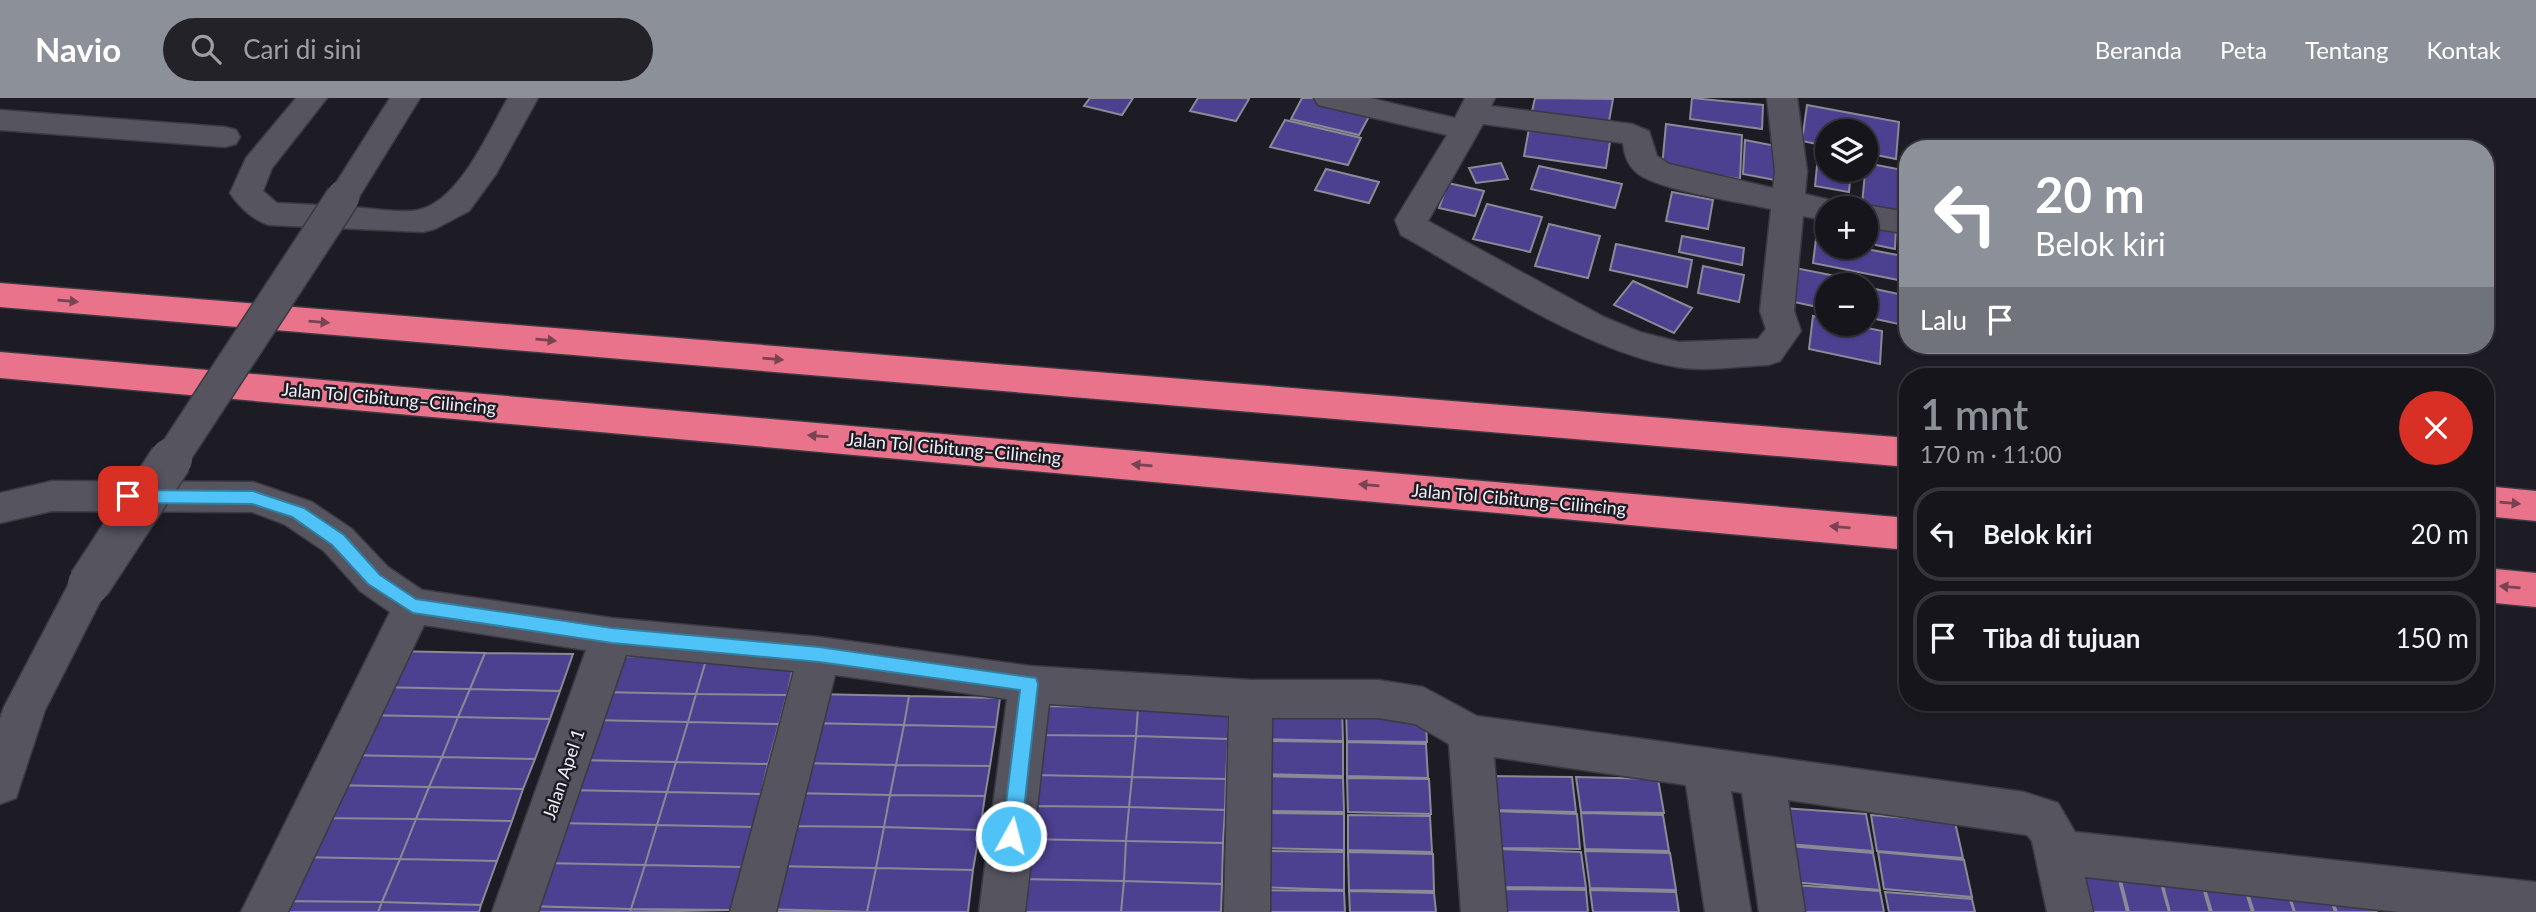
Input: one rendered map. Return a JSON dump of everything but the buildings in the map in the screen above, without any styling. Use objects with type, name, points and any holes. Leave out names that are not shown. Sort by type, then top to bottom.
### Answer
[{"type":"highway","points":[[0,295],[1899,452]]},
{"type":"highway","name":"Jalan Tol Cibitung–Cilincing","points":[[0,366],[1899,533]]},
{"type":"highway","points":[[2494,502],[2536,506]]},
{"type":"highway","points":[[2494,586],[2536,590]]},
{"type":"street","points":[[56,125],[82,98]]},
{"type":"street","points":[[312,98],[257,165],[246,193],[270,214],[424,221],[458,203],[480,174],[523,98]]},
{"type":"street","points":[[0,783],[25,707],[89,584],[405,98]]},
{"type":"street","points":[[1329,98],[1632,134],[1638,138],[1640,159],[1646,167],[1665,175],[1815,208]]},
{"type":"street","points":[[1473,114],[1411,220],[1413,227],[1592,326],[1631,343],[1679,355],[1768,352],[1784,331],[1777,311],[1790,204],[1790,144],[1782,98]]},
{"type":"street","points":[[0,120],[225,137]]},
{"type":"street","points":[[1878,218],[1899,222]]},
{"type":"street","points":[[0,508],[52,496],[253,497],[298,513],[338,540],[374,579],[413,606],[612,635],[819,655],[1030,684],[1251,699],[1378,699],[1423,706],[1470,734],[2024,813],[2042,818],[2053,834],[2070,912]]},
{"type":"street","points":[[264,912],[413,606]]},
{"type":"street","name":"Jalan Apel 1","points":[[515,912],[612,635]]},
{"type":"street","points":[[753,912],[819,655]]},
{"type":"street","points":[[1002,912],[1030,684]]},
{"type":"street","points":[[1247,912],[1251,699]]},
{"type":"street","points":[[1470,734],[1484,912]]},
{"type":"street","points":[[1705,767],[1728,912]]},
{"type":"street","points":[[1762,777],[1782,912]]},
{"type":"street","points":[[2058,852],[2536,905]]},
{"type":"route","points":[[128,496],[253,497],[298,513],[338,540],[374,579],[413,606],[612,635],[819,655],[1030,684],[1011,836]]}]
